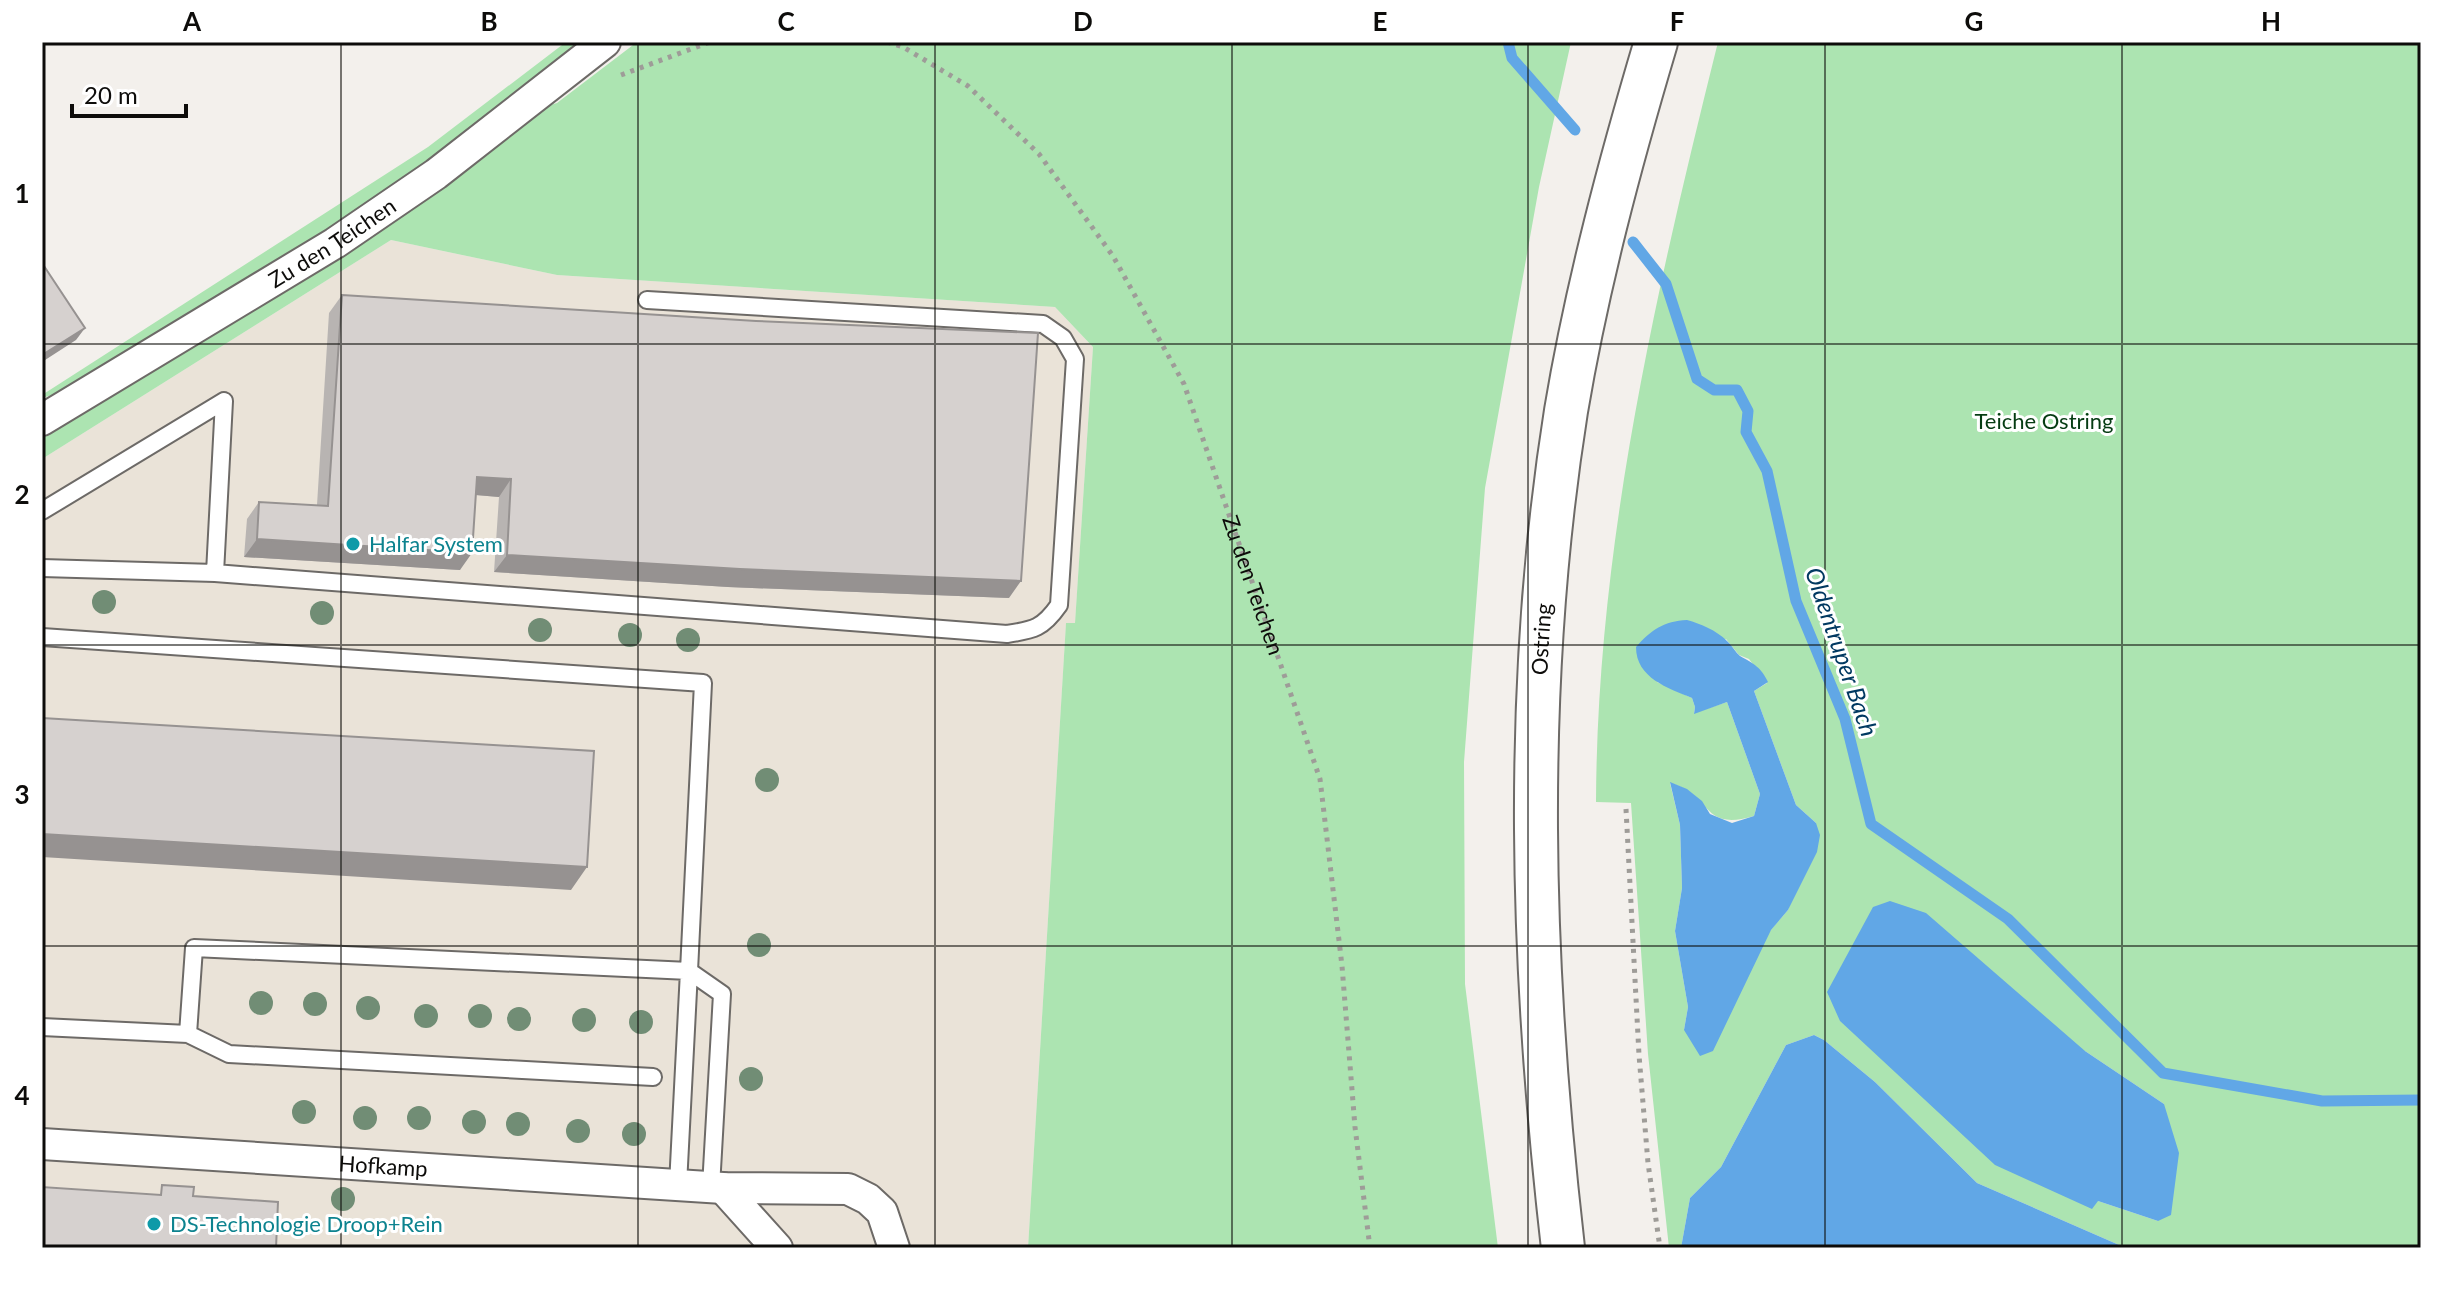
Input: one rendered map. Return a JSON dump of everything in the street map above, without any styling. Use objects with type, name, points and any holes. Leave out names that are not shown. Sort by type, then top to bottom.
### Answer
[{"type":"main road","name":"Ostring","points":[[1563,1248],[1545,1081],[1537,951],[1535,816],[1539,684],[1550,545],[1566,411],[1592,278],[1624,149],[1656,42]]},
{"type":"street","name":"Zu den Teichen","points":[[42,420],[335,243],[436,174],[605,42]]},
{"type":"street","name":"Hofkamp","points":[[42,1144],[678,1185],[848,1189],[868,1199],[882,1212],[894,1248]]},
{"type":"street","points":[[717,1187],[777,1248]]},
{"type":"lane","points":[[42,568],[215,573],[1007,634],[1031,630],[1048,622],[1059,605],[1075,359],[1063,338],[1043,324],[647,300]]},
{"type":"lane","points":[[42,511],[224,401],[215,573]]},
{"type":"lane","points":[[42,637],[703,683],[678,1185]]},
{"type":"lane","points":[[188,1034],[194,948],[689,971],[722,994],[717,1187]]},
{"type":"lane","points":[[42,1027],[188,1034],[229,1054],[653,1077]]},
{"type":"path","name":"Zu den Teichen","points":[[887,42],[903,47],[968,86],[1039,154],[1113,256],[1184,384],[1320,779],[1370,1248]]},
{"type":"path","points":[[1626,809],[1639,1055],[1648,1163],[1660,1248]]},
{"type":"shaded area","points":[[391,240],[557,275],[1055,307],[1093,347],[1075,624],[1066,624],[1028,1248],[42,1248],[42,459]]},
{"type":"green space","points":[[566,42],[582,42],[361,211],[69,390],[42,398],[42,395],[428,147]]},
{"type":"green space","points":[[637,42],[1571,42],[1539,187],[1485,488],[1464,762],[1465,984],[1498,1248],[1028,1248],[1066,623],[1075,623],[1093,347],[1055,307],[557,275],[391,240],[42,459],[42,434],[530,111],[557,103]]},
{"type":"green space","name":"Teiche Ostring","points":[[1718,42],[2421,42],[2421,1248],[2126,1248],[1977,1183],[1875,1082],[1814,1035],[1786,1045],[1721,1167],[1690,1198],[1681,1248],[1669,1248],[1648,1054],[1631,803],[1596,802],[1599,706],[1607,610],[1634,419],[1652,324]],"holes":[[[1726,639],[1739,655],[1749,659],[1767,683],[1754,691],[1796,805],[1816,823],[1788,910],[1684,1030],[1688,1007],[1675,931],[1682,888],[1680,825],[1670,783],[1684,788],[1708,810],[1724,819],[1754,816],[1760,794],[1727,702],[1694,713],[1692,698],[1657,682]],[[2085,1051],[2164,1104],[2158,1221],[2098,1201]]]},
{"type":"water","points":[[1687,620],[1718,634],[1740,656],[1757,666],[1765,677],[1768,682],[1754,691],[1796,805],[1816,823],[1820,835],[1817,852],[1788,910],[1771,930],[1713,1051],[1700,1056],[1684,1030],[1688,1007],[1675,931],[1682,888],[1680,825],[1670,782],[1687,789],[1702,801],[1710,814],[1732,823],[1754,816],[1760,794],[1727,702],[1694,714],[1692,698],[1655,680],[1641,667],[1637,658],[1636,647],[1653,631],[1671,622]]},
{"type":"water","points":[[1890,901],[1926,913],[2085,1051],[2164,1104],[2179,1153],[2171,1215],[2158,1221],[2098,1201],[2092,1209],[1995,1165],[1840,1021],[1827,992],[1873,907]]},
{"type":"water","points":[[1814,1035],[1875,1082],[1977,1183],[2126,1248],[1681,1248],[1690,1198],[1721,1167],[1786,1045]]},
{"type":"building","points":[[42,263],[85,328],[42,355]]},
{"type":"building","points":[[342,295],[756,321],[1038,333],[1021,581],[507,555],[511,479],[477,477],[472,553],[257,539],[259,502],[328,506]]},
{"type":"building","points":[[42,718],[594,751],[587,867],[42,834]]},
{"type":"building","name":"DS-Technologie Droop+Rein","points":[[162,1185],[194,1187],[193,1196],[278,1202],[276,1248],[42,1248],[42,1187],[161,1195]]},
{"type":"waterway","name":"Oldentruper Bach","points":[[1508,42],[1512,58],[1575,130]]},
{"type":"waterway","name":"Oldentruper Bach","points":[[1633,242],[1666,284],[1697,379],[1714,390],[1737,390],[1748,411],[1746,432],[1767,471],[1796,601],[1845,719],[1871,824],[2008,919],[2163,1073],[2322,1101],[2421,1100]]},
{"type":"place","name":"Halfar System","points":[[353,544]]},
{"type":"place","name":"DS-Technologie Droop+Rein","points":[[154,1224]]}]
